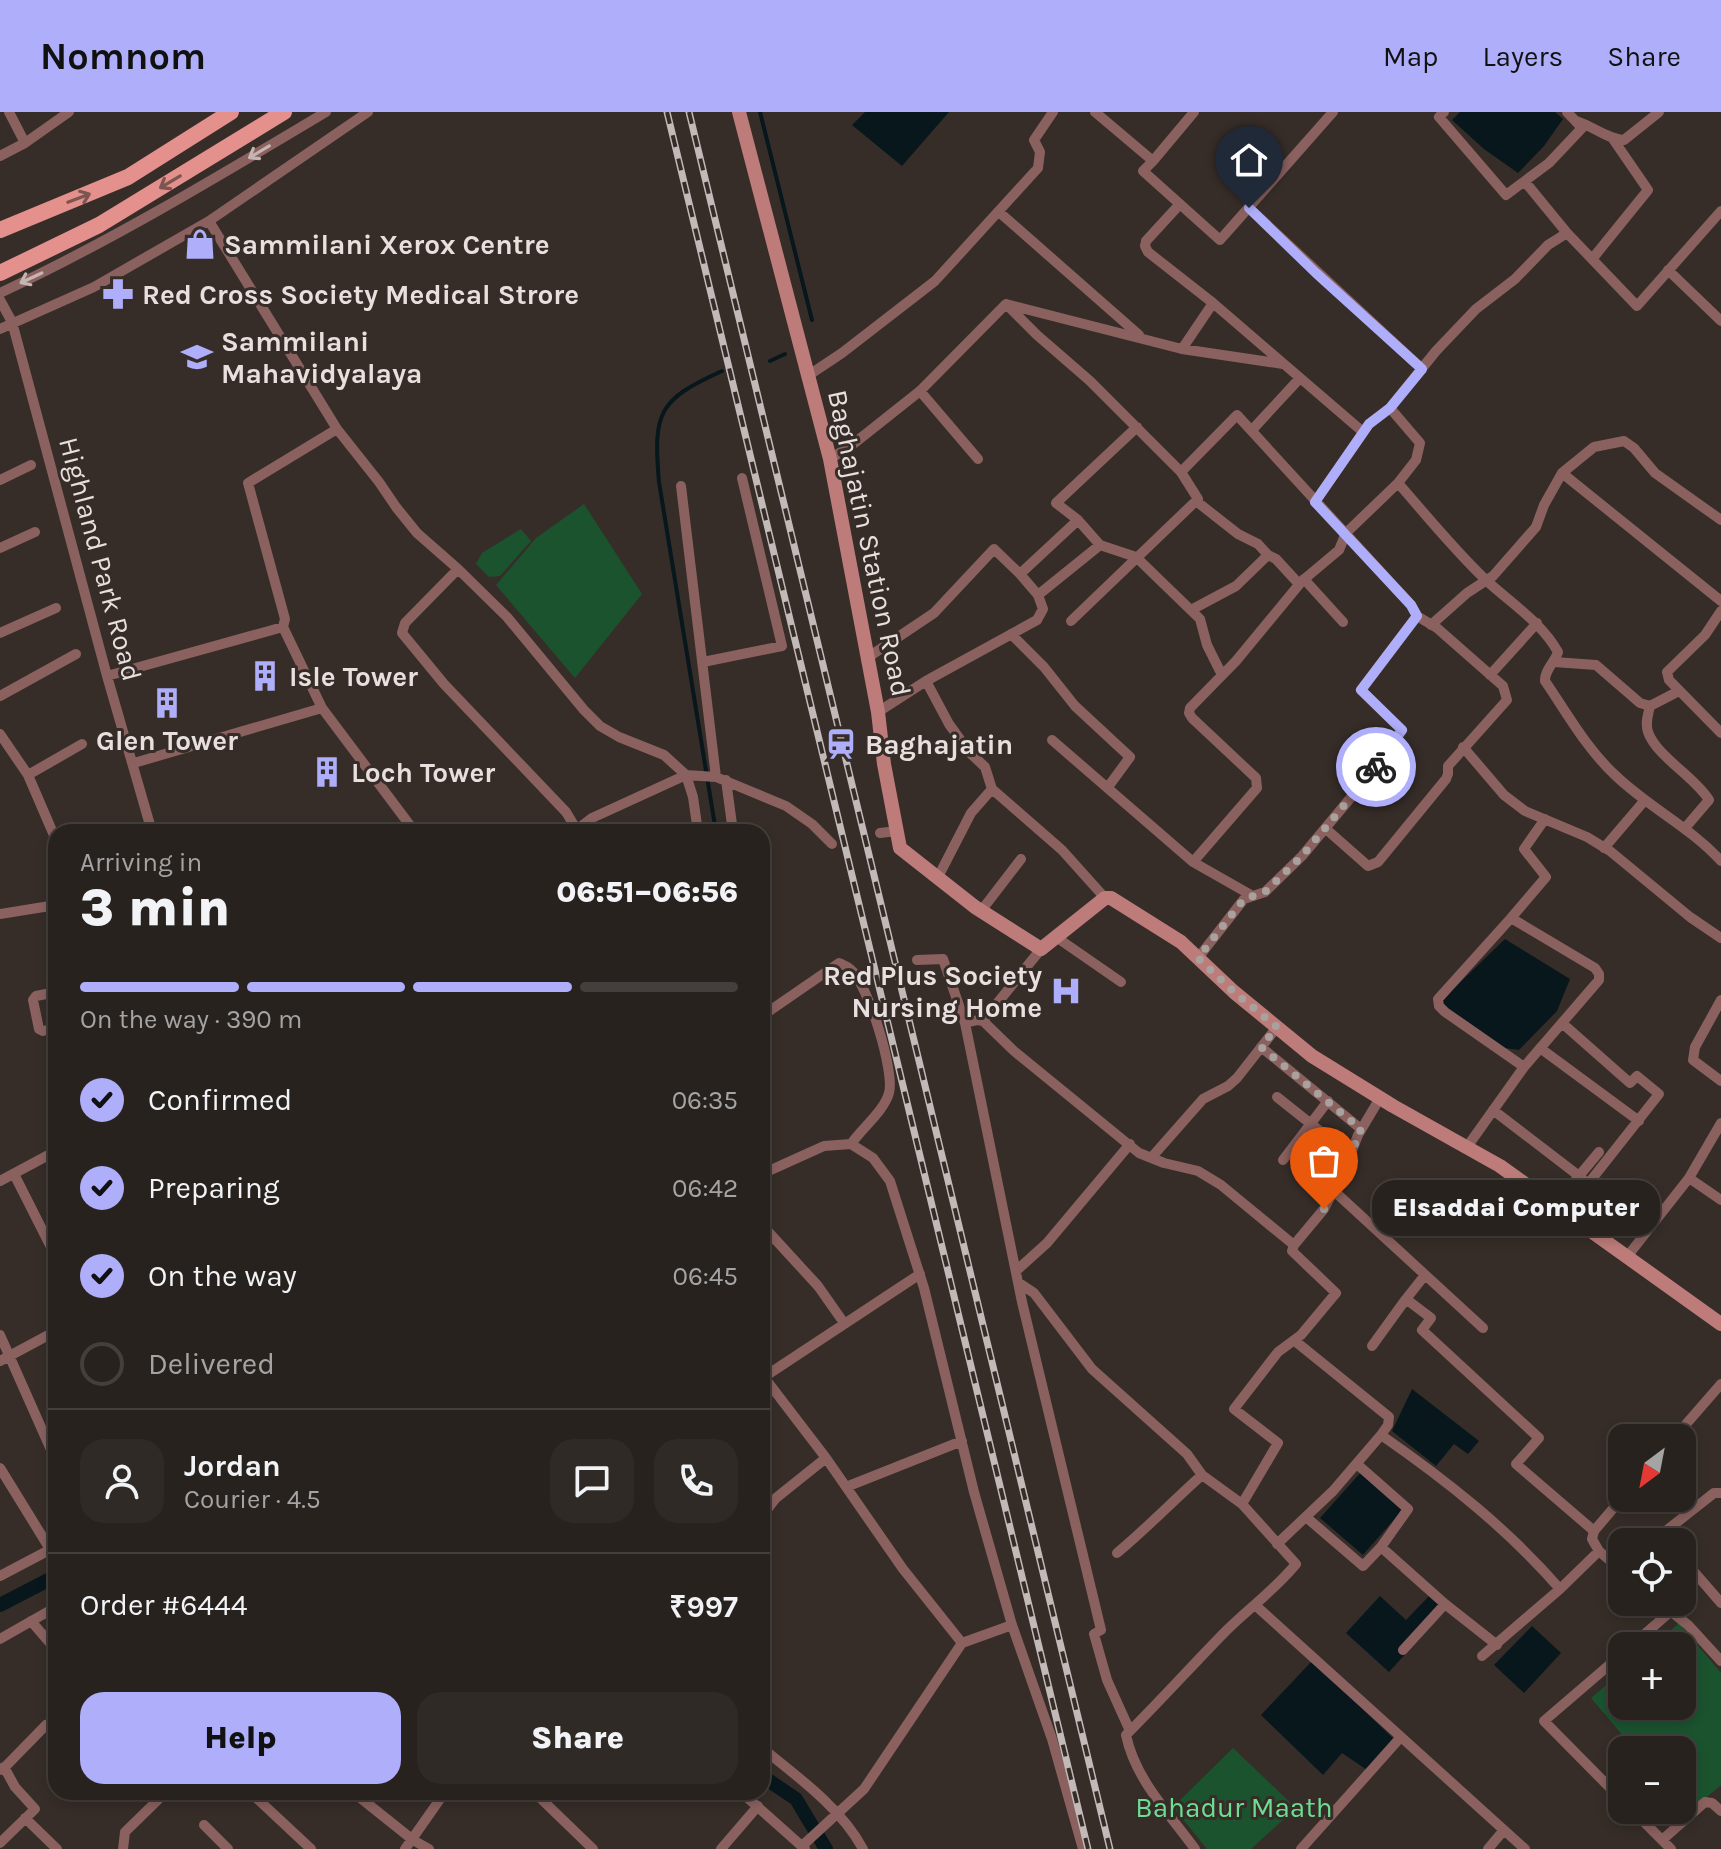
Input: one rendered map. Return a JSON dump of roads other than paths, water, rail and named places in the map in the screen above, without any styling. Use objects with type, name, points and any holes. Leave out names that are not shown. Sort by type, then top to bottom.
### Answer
[{"type":"main road","points":[[0,230],[128,177],[231,112]]},
{"type":"main road","points":[[0,273],[99,225],[284,112]]},
{"type":"street","points":[[9,112],[25,143]]},
{"type":"street","points":[[0,156],[25,143],[69,112]]},
{"type":"street","points":[[0,293],[70,260],[149,217],[326,112]]},
{"type":"street","points":[[0,329],[94,287],[209,221],[368,112]]},
{"type":"street","name":"Baghajatin Station Road","points":[[739,112],[830,459],[878,712],[900,848],[981,911],[1041,949]]},
{"type":"street","points":[[809,375],[935,281],[1038,168],[1040,152],[1034,140],[1053,112]]},
{"type":"street","points":[[1095,112],[1153,161]]},
{"type":"street","points":[[1194,112],[1143,171],[1220,240],[1333,112]]},
{"type":"street","points":[[1444,112],[1439,117],[1506,195],[1549,163],[1582,128],[1567,112]]},
{"type":"street","points":[[1613,139],[1624,140],[1659,112]]},
{"type":"street","points":[[1576,121],[1589,124],[1613,139],[1648,190],[1593,258]]},
{"type":"street","points":[[1526,183],[1567,233],[1637,306],[1721,211]]},
{"type":"street","points":[[1180,204],[1146,241],[1148,252],[1213,303],[1363,432]]},
{"type":"street","points":[[1249,208],[1422,369]]},
{"type":"street","points":[[999,212],[1143,338]]},
{"type":"street","points":[[209,221],[337,429],[417,533],[507,617],[600,726],[664,755],[686,775],[697,824]]},
{"type":"street","points":[[1315,502],[1363,432],[1390,408],[1476,309],[1515,279],[1548,245],[1567,233]]},
{"type":"street","points":[[1668,270],[1721,321]]},
{"type":"street","name":"Highland Park Road","points":[[0,300],[12,322],[150,824]]},
{"type":"street","points":[[1182,349],[1213,303]]},
{"type":"street","points":[[1006,304],[1182,349],[1285,365]]},
{"type":"street","points":[[830,459],[920,391],[1006,304]]},
{"type":"street","points":[[1006,304],[1137,427],[1181,472],[1198,499],[1071,621]]},
{"type":"street","points":[[1252,430],[1300,378]]},
{"type":"street","points":[[920,391],[978,459]]},
{"type":"street","points":[[1193,862],[1258,783],[1189,713],[1190,708],[1302,582],[1339,550],[1346,533],[1398,483],[1416,460],[1420,443],[1390,408]]},
{"type":"street","points":[[1181,472],[1237,415],[1411,605],[1417,616],[1503,686],[1507,700],[1463,747],[1448,766],[1446,779],[1373,865],[1368,866],[1326,829]]},
{"type":"street","points":[[1137,427],[1056,503],[1078,520],[1100,545],[1136,557],[1200,619],[1207,645],[1222,675]]},
{"type":"street","points":[[337,429],[248,483],[285,619],[283,627],[322,708],[409,824]]},
{"type":"street","points":[[1431,625],[1487,580],[1536,527],[1562,473],[1594,447],[1624,441],[1655,473],[1721,520]]},
{"type":"street","points":[[0,480],[31,465]]},
{"type":"street","points":[[1562,473],[1721,601]]},
{"type":"street","points":[[703,662],[782,646],[742,478]]},
{"type":"street","points":[[1398,483],[1487,580],[1537,623],[1558,652],[1545,673],[1545,681],[1597,757],[1721,861]]},
{"type":"street","points":[[681,486],[703,662],[731,824]]},
{"type":"street","points":[[1196,501],[1238,534],[1258,544],[1343,622]]},
{"type":"street","points":[[1020,574],[1078,520]]},
{"type":"street","points":[[0,548],[35,532]]},
{"type":"street","points":[[1038,595],[1100,545]]},
{"type":"street","points":[[867,658],[934,613],[994,549],[1038,595],[1043,609],[1037,620],[926,681],[878,712]]},
{"type":"street","points":[[1191,610],[1236,586],[1268,555]]},
{"type":"street","points":[[458,569],[405,623],[402,633],[444,684],[566,812],[572,824]]},
{"type":"street","points":[[0,633],[56,608]]},
{"type":"street","points":[[1721,611],[1705,635],[1667,672],[1669,680],[1721,733]]},
{"type":"street","points":[[1198,958],[1244,899],[1265,892],[1326,829],[1402,730],[1361,690],[1417,616]]},
{"type":"street","points":[[1490,675],[1537,623]]},
{"type":"street","points":[[107,676],[283,627]]},
{"type":"street","points":[[1011,634],[1044,667],[1075,706],[1130,757],[1108,787]]},
{"type":"street","points":[[0,696],[76,654]]},
{"type":"street","points":[[1554,662],[1596,665],[1640,703],[1650,706],[1679,691]]},
{"type":"street","points":[[926,681],[949,724],[969,752],[985,767],[992,789],[1062,850],[1105,898]]},
{"type":"street","points":[[1650,706],[1646,722],[1656,745],[1709,800],[1685,828]]},
{"type":"street","points":[[134,763],[322,708]]},
{"type":"street","points":[[0,734],[5,750],[28,775],[49,824]]},
{"type":"street","points":[[1052,740],[1193,862],[1251,895]]},
{"type":"street","points":[[28,775],[82,744]]},
{"type":"street","points":[[1463,747],[1504,795],[1525,811],[1604,848],[1721,938]]},
{"type":"street","points":[[585,824],[686,775],[702,774],[721,778],[786,806],[812,824],[832,844]]},
{"type":"street","points":[[937,879],[971,813],[992,789]]},
{"type":"street","points":[[1604,848],[1645,800]]},
{"type":"street","points":[[1524,1067],[1445,1012],[1439,1006],[1438,999],[1546,877],[1524,849],[1545,819]]},
{"type":"street","points":[[880,833],[897,831]]},
{"type":"street","points":[[981,911],[1021,859]]},
{"type":"street","points":[[983,1021],[1041,949],[1105,898],[1111,898],[1181,942],[1234,992],[1312,1056],[1500,1166],[1721,1324]]},
{"type":"street","points":[[0,914],[48,906]]},
{"type":"street","points":[[1467,1147],[1524,1067],[1599,980],[1595,968],[1511,918]]},
{"type":"street","points":[[1056,937],[1121,982]]},
{"type":"street","points":[[917,960],[943,959],[965,1023],[1016,1271],[1101,1630],[1094,1634],[1107,1680],[1130,1731]]},
{"type":"street","points":[[770,1010],[839,963],[852,969],[869,1003],[890,1078],[887,1099],[851,1144]]},
{"type":"street","points":[[48,994],[36,996],[33,1000],[39,1029],[48,1030]]},
{"type":"street","points":[[1721,1000],[1693,1054],[1693,1060],[1721,1081]]},
{"type":"street","points":[[965,1023],[983,1021],[1014,1051],[1139,1153],[1198,1171],[1221,1185],[1294,1245]]},
{"type":"street","points":[[1493,1110],[1588,1184],[1639,1121],[1659,1094],[1637,1076],[1630,1083],[1562,1023]]},
{"type":"street","points":[[1151,1158],[1203,1099],[1228,1086],[1277,1027]]},
{"type":"street","points":[[1261,1047],[1361,1129]]},
{"type":"street","points":[[1540,1048],[1639,1121]]},
{"type":"street","points":[[1277,1097],[1350,1155]]},
{"type":"street","points":[[1242,1504],[1278,1443],[1234,1409],[1278,1352],[1295,1341],[1336,1293],[1292,1251],[1324,1209],[1361,1129],[1380,1098]]},
{"type":"street","points":[[1283,1160],[1328,1101]]},
{"type":"street","points":[[1626,1258],[1689,1178],[1720,1128]]},
{"type":"street","points":[[770,1170],[824,1146],[851,1144],[873,1158],[890,1181],[920,1274],[1012,1625],[1052,1739],[1083,1849]]},
{"type":"street","points":[[1016,1271],[1047,1243],[1130,1144]]},
{"type":"street","points":[[1555,1206],[1599,1152]]},
{"type":"street","points":[[0,1181],[48,1155]]},
{"type":"street","points":[[14,1174],[48,1241]]},
{"type":"street","points":[[1689,1178],[1721,1200]]},
{"type":"street","points":[[1334,1191],[1483,1328]]},
{"type":"street","points":[[770,1234],[818,1286],[844,1323]]},
{"type":"street","points":[[770,1371],[920,1274]]},
{"type":"street","points":[[1372,1346],[1425,1275]]},
{"type":"street","points":[[1019,1283],[1034,1293],[1092,1369],[1187,1454],[1202,1475],[1242,1504],[1296,1564],[1276,1588],[1221,1636],[1126,1735],[1130,1754],[1157,1801],[1195,1849]]},
{"type":"street","points":[[1406,1299],[1431,1318],[1422,1330],[1539,1438],[1516,1464],[1594,1531]]},
{"type":"street","points":[[0,1335],[48,1442]]},
{"type":"street","points":[[0,1361],[48,1336]]},
{"type":"street","points":[[1277,1544],[1358,1465],[1388,1425],[1389,1417],[1295,1341]]},
{"type":"street","points":[[770,1384],[903,1569],[962,1643]]},
{"type":"street","points":[[1686,1424],[1721,1384]]},
{"type":"street","points":[[1710,1396],[1721,1406]]},
{"type":"street","points":[[1381,1435],[1474,1504],[1560,1589]]},
{"type":"street","points":[[846,1487],[962,1441]]},
{"type":"street","points":[[770,1506],[826,1458]]},
{"type":"street","points":[[1306,1517],[1363,1566],[1408,1509],[1358,1465]]},
{"type":"street","points":[[0,1468],[48,1540]]},
{"type":"street","points":[[1117,1553],[1202,1475]]},
{"type":"street","points":[[1670,1528],[1714,1493],[1721,1493]]},
{"type":"street","points":[[1608,1559],[1592,1539],[1594,1531],[1610,1512]]},
{"type":"street","points":[[1381,1547],[1497,1645]]},
{"type":"street","points":[[0,1576],[48,1551]]},
{"type":"street","points":[[1482,1656],[1599,1551]]},
{"type":"street","points":[[1696,1574],[1721,1603]]},
{"type":"street","points":[[1403,1650],[1445,1604]]},
{"type":"street","points":[[1255,1605],[1525,1849]]},
{"type":"street","points":[[0,1639],[48,1611]]},
{"type":"street","points":[[1647,1632],[1665,1616]]},
{"type":"street","points":[[1676,1616],[1721,1661]]},
{"type":"street","points":[[31,1621],[48,1641]]},
{"type":"street","points":[[751,1800],[804,1848],[864,1789],[962,1643],[1012,1625]]},
{"type":"street","points":[[1608,1666],[1544,1721],[1608,1786]]},
{"type":"street","points":[[0,1843],[35,1809],[2,1769],[48,1724]]},
{"type":"street","points":[[1301,1849],[1400,1738]]},
{"type":"street","points":[[770,1755],[838,1815],[854,1832],[863,1849]]},
{"type":"street","points":[[123,1849],[125,1832],[158,1800]]},
{"type":"street","points":[[259,1800],[311,1849]]},
{"type":"street","points":[[361,1800],[409,1845],[429,1849]]},
{"type":"street","points":[[409,1845],[437,1800]]},
{"type":"street","points":[[542,1800],[593,1849]]},
{"type":"street","points":[[1662,1840],[1705,1802],[1712,1803],[1721,1811]]},
{"type":"street","points":[[721,1849],[758,1806]]},
{"type":"street","points":[[25,1818],[57,1849]]},
{"type":"street","points":[[1646,1824],[1671,1849]]},
{"type":"street","points":[[204,1825],[228,1849]]},
{"type":"street","points":[[1488,1849],[1504,1830]]},
{"type":"waterway","points":[[760,112],[812,320]]},
{"type":"waterway","points":[[770,361],[785,354]]},
{"type":"waterway","points":[[715,824],[659,482],[657,439],[659,424],[672,400],[722,371]]},
{"type":"waterway","points":[[0,1605],[48,1580]]},
{"type":"waterway","points":[[770,1781],[796,1799],[826,1849]]},
{"type":"railway","points":[[667,112],[1088,1849]]},
{"type":"railway","points":[[689,112],[1110,1849]]},
{"type":"place","name":"Sammilani Xerox Centre","points":[[200,244]]},
{"type":"place","name":"Red Cross Society Medical Strore","points":[[118,294]]},
{"type":"place","name":"Sammilani Mahavidyalaya","points":[[197,357]]},
{"type":"place","name":"Isle Tower","points":[[265,676]]},
{"type":"place","name":"Glen Tower","points":[[167,703]]},
{"type":"place","name":"Baghajatin","points":[[841,744]]},
{"type":"place","name":"Loch Tower","points":[[327,772]]},
{"type":"place","name":"Red Plus Society Nursing Home","points":[[1066,991]]},
{"type":"place","name":"Elsaddai Computer","points":[[1324,1209]]},
{"type":"park label","name":"Bahadur Maath","points":[[1234,1807]]}]
